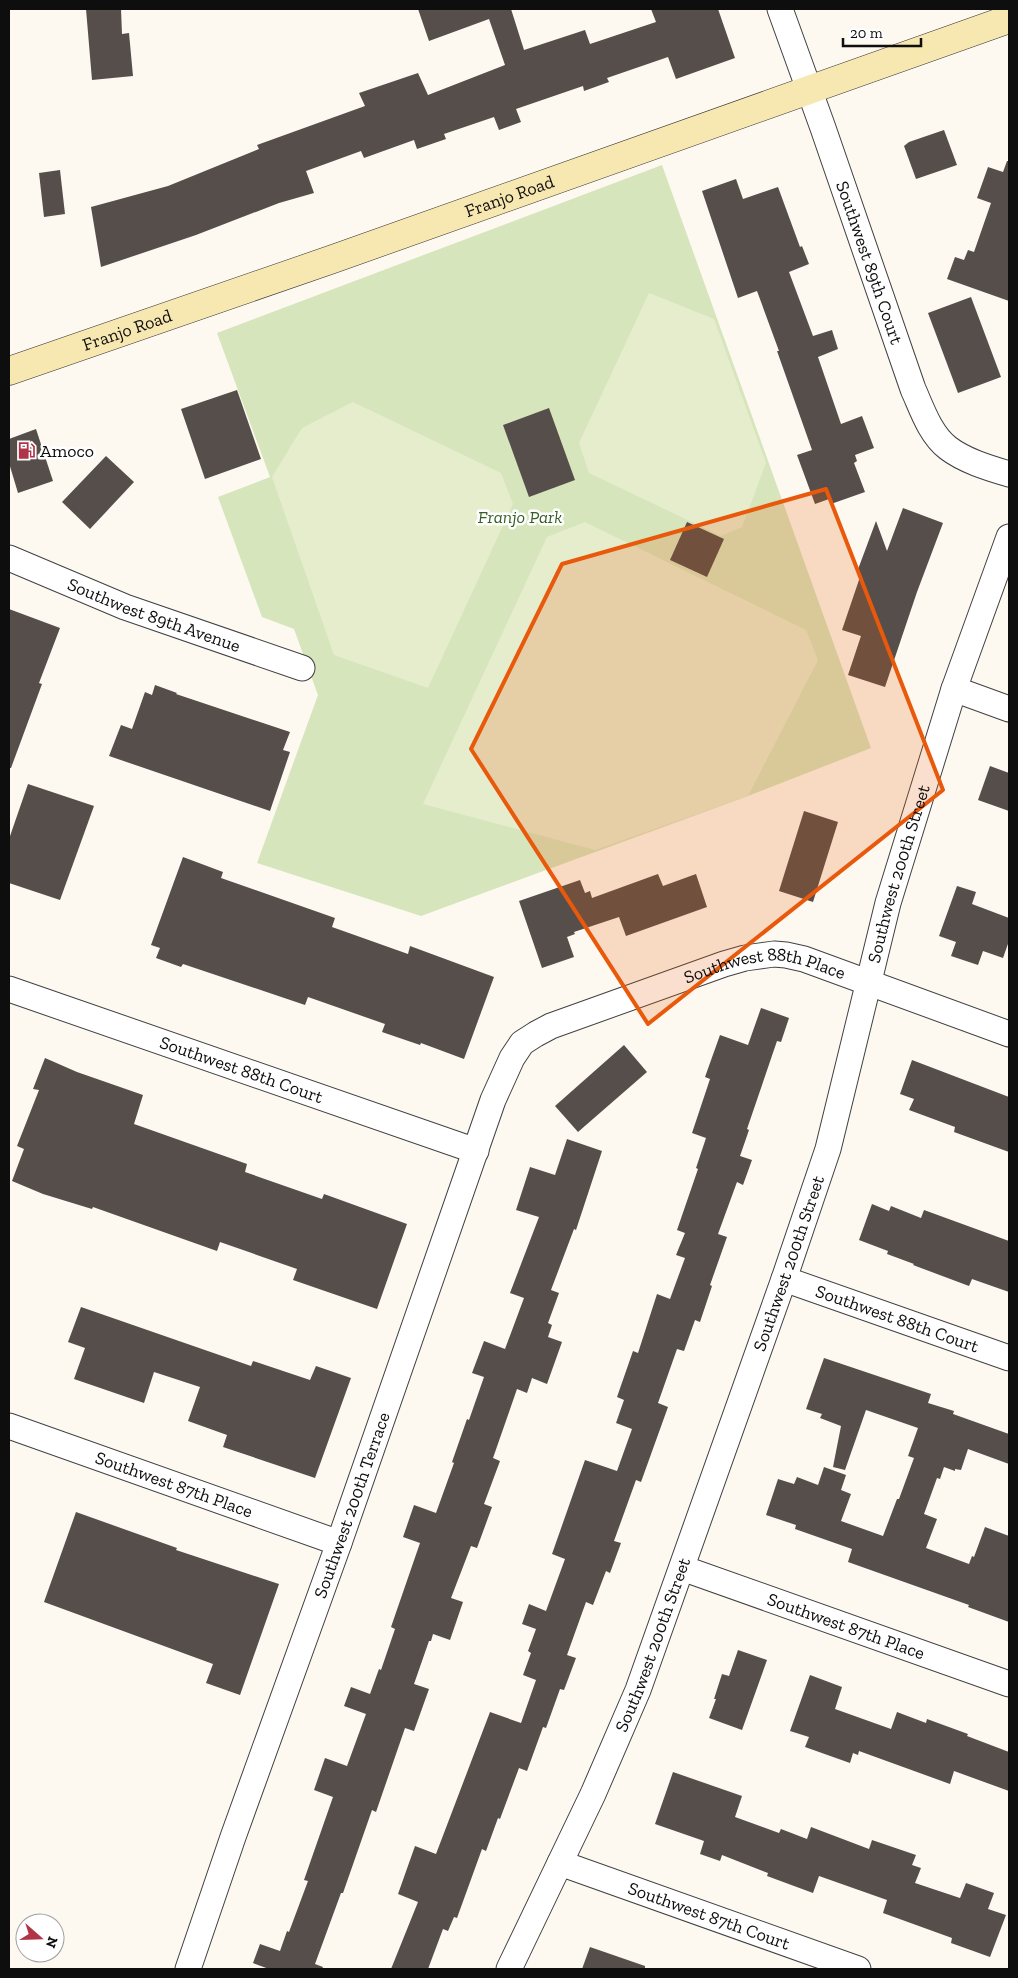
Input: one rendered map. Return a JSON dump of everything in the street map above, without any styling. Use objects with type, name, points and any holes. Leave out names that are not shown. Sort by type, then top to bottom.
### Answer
[{"type":"street","name":"Southwest 89th Court","points":[[780,9],[913,389],[925,417],[936,436],[948,448],[968,460],[1009,474]]},
{"type":"street","name":"Franjo Road","points":[[9,371],[333,259],[1009,19]]},
{"type":"street","name":"Southwest 200th Street","points":[[509,1969],[560,1863],[638,1690],[784,1279],[828,1149],[888,904],[954,689],[1009,537]]},
{"type":"street","name":"Southwest 89th Avenue","points":[[9,558],[125,607],[302,668]]},
{"type":"street","points":[[954,689],[1009,709]]},
{"type":"street","name":"Southwest 88th Place","points":[[522,1043],[551,1026],[745,958],[786,955],[827,967],[1009,1034]]},
{"type":"street","name":"Southwest 88th Court","points":[[9,989],[476,1151]]},
{"type":"street","name":"Southwest 200th Terrace","points":[[188,1969],[502,1078],[522,1043]]},
{"type":"street","name":"Southwest 88th Court","points":[[784,1279],[1009,1358]]},
{"type":"street","name":"Southwest 87th Place","points":[[9,1426],[339,1544]]},
{"type":"street","name":"Southwest 87th Place","points":[[682,1568],[1009,1684]]},
{"type":"street","name":"Southwest 87th Court","points":[[560,1863],[858,1969]]},
{"type":"highlighted area","points":[[826,489],[943,790],[648,1024],[471,749],[562,564]]},
{"type":"green space","name":"Franjo Park","points":[[662,165],[871,748],[748,796],[421,916],[257,863],[318,695],[294,629],[262,617],[218,497],[270,477],[217,333]]},
{"type":"green space","points":[[649,293],[714,319],[766,463],[742,527],[721,536],[589,473],[579,443]]},
{"type":"green space","points":[[353,402],[501,473],[513,504],[428,688],[334,655],[272,477],[302,428]]},
{"type":"green space","points":[[585,522],[806,630],[818,660],[748,796],[595,850],[423,804],[547,537]]},
{"type":"building","points":[[86,9],[121,9],[122,34],[129,33],[133,76],[92,80]]},
{"type":"building","points":[[418,9],[511,9],[524,50],[585,30],[590,44],[656,22],[651,9],[718,9],[735,58],[676,79],[668,57],[607,78],[609,82],[584,91],[583,86],[516,109],[521,122],[499,130],[494,117],[444,134],[446,139],[417,149],[414,140],[364,158],[361,151],[306,171],[314,193],[279,203],[196,235],[101,267],[91,207],[168,186],[259,149],[257,145],[365,106],[359,93],[418,73],[428,95],[505,65],[489,19],[429,41]]},
{"type":"building","points":[[944,130],[957,165],[916,179],[904,146],[909,142]]},
{"type":"building","points":[[1007,161],[1009,161],[1009,301],[947,279],[955,257],[964,260],[968,250],[974,252],[991,203],[977,198],[988,167],[1003,172]]},
{"type":"building","points":[[60,170],[65,214],[44,217],[39,173]]},
{"type":"building","points":[[736,179],[743,199],[778,187],[800,247],[802,246],[809,264],[789,272],[813,336],[832,330],[838,349],[818,357],[841,424],[862,416],[874,448],[855,455],[857,461],[854,463],[865,492],[831,504],[829,499],[815,504],[797,455],[812,450],[777,351],[779,351],[757,291],[738,298],[702,191]]},
{"type":"building","points":[[971,297],[1001,377],[958,393],[928,313]]},
{"type":"building","points":[[237,390],[261,459],[205,479],[181,409]]},
{"type":"building","points":[[549,408],[575,480],[529,497],[503,425]]},
{"type":"building","name":"Amoco","points":[[36,429],[53,481],[18,493],[9,463],[9,439]]},
{"type":"building","points":[[106,456],[134,482],[90,529],[62,502]]},
{"type":"building","points":[[903,508],[943,523],[917,592],[885,687],[848,675],[861,636],[842,630],[861,574],[857,572],[876,521],[887,551]]},
{"type":"building","points":[[687,522],[724,539],[707,577],[670,560]]},
{"type":"building","points":[[9,609],[60,628],[39,683],[42,684],[11,768],[9,768]]},
{"type":"building","points":[[155,685],[176,694],[290,732],[283,750],[290,752],[270,811],[109,756],[121,725],[132,729],[145,692],[152,695]]},
{"type":"building","points":[[990,766],[1009,773],[1009,811],[978,800]]},
{"type":"building","points":[[28,784],[94,806],[60,900],[9,883],[9,839]]},
{"type":"building","points":[[804,811],[838,822],[813,902],[779,891]]},
{"type":"building","points":[[183,857],[223,872],[221,878],[335,918],[332,927],[408,954],[410,946],[494,977],[464,1059],[421,1043],[420,1045],[382,1032],[385,1024],[308,997],[305,1005],[183,964],[181,967],[156,958],[160,948],[151,945]]},
{"type":"building","points":[[658,874],[663,886],[696,874],[707,907],[626,936],[619,917],[574,932],[575,934],[567,937],[574,957],[542,968],[519,901],[580,880],[585,893],[590,891],[592,898]]},
{"type":"building","points":[[957,886],[976,892],[972,904],[1009,918],[1009,941],[1003,958],[983,951],[978,965],[951,956],[956,942],[939,936]]},
{"type":"building","points":[[761,1008],[789,1018],[781,1042],[777,1041],[747,1129],[749,1130],[740,1156],[752,1160],[743,1185],[737,1182],[718,1234],[727,1237],[710,1285],[712,1286],[700,1322],[695,1320],[684,1351],[677,1349],[658,1403],[668,1407],[641,1482],[636,1480],[614,1541],[621,1543],[610,1573],[606,1571],[593,1605],[586,1602],[567,1655],[576,1658],[564,1690],[560,1689],[546,1728],[543,1727],[527,1771],[519,1768],[486,1851],[482,1849],[457,1918],[454,1917],[448,1931],[443,1929],[428,1969],[391,1969],[418,1902],[398,1894],[415,1846],[436,1854],[490,1712],[521,1723],[536,1680],[523,1675],[531,1653],[528,1651],[536,1629],[522,1624],[529,1604],[546,1611],[565,1559],[552,1554],[585,1460],[617,1471],[632,1429],[616,1423],[624,1400],[617,1397],[633,1351],[638,1353],[657,1294],[670,1299],[685,1258],[676,1255],[685,1233],[677,1230],[698,1169],[696,1168],[706,1138],[692,1133],[710,1079],[705,1077],[720,1035],[748,1045]]},
{"type":"building","points":[[624,1045],[647,1072],[578,1132],[555,1106]]},
{"type":"building","points":[[45,1058],[77,1072],[143,1095],[134,1124],[247,1164],[245,1172],[322,1199],[324,1194],[407,1224],[377,1309],[293,1280],[297,1269],[220,1242],[217,1251],[93,1207],[92,1209],[43,1194],[12,1181],[24,1149],[17,1146],[39,1090],[33,1089]]},
{"type":"building","points":[[912,1060],[1009,1097],[1009,1152],[954,1132],[955,1127],[909,1110],[914,1099],[900,1094]]},
{"type":"building","points":[[567,1139],[602,1151],[576,1230],[574,1229],[551,1290],[559,1293],[548,1323],[552,1325],[548,1337],[562,1342],[547,1384],[532,1378],[527,1393],[517,1389],[493,1458],[500,1461],[484,1504],[492,1507],[477,1548],[471,1546],[451,1598],[463,1602],[450,1640],[433,1634],[431,1641],[429,1641],[414,1684],[429,1689],[414,1731],[405,1728],[376,1812],[372,1810],[343,1893],[341,1893],[315,1964],[323,1967],[322,1969],[269,1969],[253,1963],[260,1944],[280,1951],[308,1881],[304,1880],[333,1797],[314,1790],[325,1758],[347,1766],[366,1714],[344,1706],[351,1687],[370,1694],[379,1669],[381,1670],[395,1629],[391,1627],[420,1543],[403,1537],[414,1505],[436,1513],[467,1419],[469,1420],[484,1377],[472,1373],[484,1341],[505,1349],[524,1298],[510,1293],[539,1217],[516,1210],[530,1167],[555,1175]]},
{"type":"building","points":[[872,1204],[889,1211],[891,1206],[921,1218],[924,1210],[1009,1241],[1009,1292],[972,1279],[969,1286],[913,1265],[887,1254],[888,1251],[859,1240]]},
{"type":"building","points":[[81,1307],[251,1366],[253,1361],[310,1380],[316,1366],[351,1378],[315,1478],[223,1447],[227,1435],[188,1421],[200,1387],[154,1372],[144,1403],[74,1379],[85,1348],[68,1342]]},
{"type":"building","points":[[824,1358],[931,1394],[928,1403],[954,1411],[953,1414],[1009,1434],[1009,1464],[968,1449],[961,1470],[955,1469],[955,1471],[944,1467],[940,1479],[937,1478],[924,1514],[937,1519],[926,1548],[969,1564],[972,1556],[974,1557],[985,1527],[1009,1536],[1009,1622],[968,1607],[969,1605],[848,1562],[852,1549],[795,1529],[796,1525],[766,1515],[778,1479],[794,1484],[797,1477],[818,1485],[824,1467],[846,1475],[841,1490],[851,1494],[841,1521],[883,1536],[897,1499],[899,1499],[914,1458],[908,1456],[918,1428],[866,1410],[845,1470],[833,1467],[841,1426],[820,1418],[822,1414],[806,1409]]},
{"type":"building","points":[[76,1512],[177,1548],[176,1550],[279,1584],[240,1695],[206,1683],[213,1664],[44,1602]]},
{"type":"building","points":[[738,1650],[767,1660],[742,1730],[709,1718],[722,1674],[729,1676]]},
{"type":"building","points":[[810,1675],[842,1687],[835,1709],[891,1729],[897,1712],[926,1723],[927,1719],[1009,1752],[1009,1791],[954,1771],[950,1784],[859,1751],[858,1755],[853,1753],[850,1763],[805,1747],[809,1737],[790,1731]]},
{"type":"building","points":[[673,1772],[742,1796],[735,1817],[779,1833],[781,1829],[807,1839],[811,1827],[869,1849],[872,1840],[916,1855],[912,1865],[921,1868],[915,1883],[960,1898],[966,1883],[994,1893],[988,1909],[1006,1915],[990,1957],[951,1943],[952,1938],[883,1913],[887,1900],[819,1876],[813,1893],[767,1876],[768,1873],[722,1855],[720,1861],[700,1854],[704,1841],[655,1824]]},
{"type":"building","points":[[590,1947],[645,1966],[645,1969],[582,1969]]},
{"type":"place","name":"Amoco","points":[[26,451]]}]
